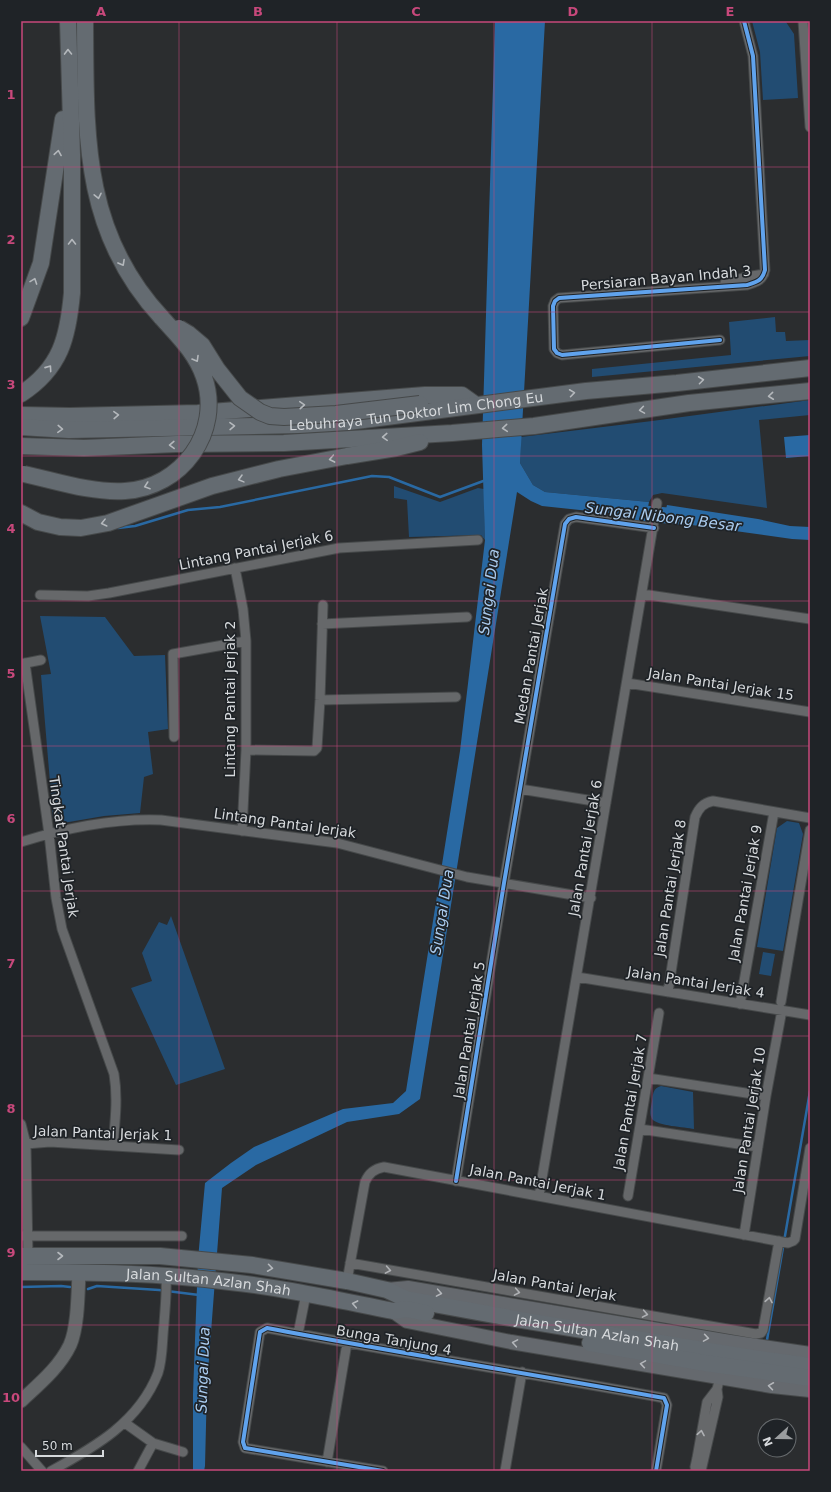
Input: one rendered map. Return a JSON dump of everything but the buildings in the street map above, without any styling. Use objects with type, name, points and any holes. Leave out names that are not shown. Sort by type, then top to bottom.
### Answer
[{"type":"highway","points":[[21,394],[34,386],[44,376],[62,347],[68,328],[72,293],[72,155],[68,84],[68,21]]},
{"type":"highway","points":[[22,474],[84,487],[112,491],[126,491],[151,485],[174,473],[185,464],[201,441],[205,429],[209,403],[205,378],[195,358],[186,345],[148,303],[126,271],[112,243],[101,211],[91,164],[86,119],[85,21]]},
{"type":"highway","points":[[21,318],[41,263],[68,84]]},
{"type":"highway","points":[[162,318],[189,334],[202,345],[217,368],[240,398],[260,412],[270,416],[284,417],[336,414],[420,404],[455,402],[473,406]]},
{"type":"highway","name":"Lebuhraya Tun Doktor Lim Chong Eu","points":[[21,427],[69,430],[298,425],[348,422],[586,391],[677,383],[809,368]]},
{"type":"highway","name":"Lebuhraya Tun Doktor Lim Chong Eu","points":[[21,446],[84,448],[176,444],[284,443],[452,433],[534,426],[689,403],[810,391]]},
{"type":"highway","points":[[21,416],[198,413],[425,396],[462,395],[473,406]]},
{"type":"highway","points":[[21,513],[38,522],[60,527],[81,528],[108,523],[212,486],[279,469],[396,448],[452,433]]},
{"type":"highway","name":"Jalan Sultan Azlan Shah","points":[[25,1256],[160,1256],[231,1262],[290,1271],[387,1290],[406,1299],[520,1325],[705,1362],[810,1378]]},
{"type":"highway","name":"Jalan Sultan Azlan Shah","points":[[21,1272],[79,1272],[166,1281],[191,1278],[229,1282],[306,1294],[394,1311],[407,1309],[810,1366]]},
{"type":"main road","name":"Jalan Sultan Azlan Shah","points":[[387,1290],[408,1288],[722,1341],[810,1354]]},
{"type":"main road","name":"Jalan Sultan Azlan Shah","points":[[394,1311],[407,1321],[718,1383],[810,1390]]},
{"type":"street","name":"Persiaran Bayan Indah 3","points":[[720,340],[562,355],[557,353],[554,349],[553,306],[555,301],[559,298],[747,285],[760,281],[765,270],[753,56],[744,21]]},
{"type":"street","points":[[803,21],[810,127]]},
{"type":"street","name":"Jalan Pantai Jerjak 6","points":[[539,1196],[591,898],[657,503]]},
{"type":"street","name":"Medan Pantai Jerjak","points":[[504,883],[565,524],[569,519],[576,517],[654,525]]},
{"type":"street","name":"Lintang Pantai Jerjak 6","points":[[40,595],[88,596],[109,593],[338,548],[478,540]]},
{"type":"street","name":"Lintang Pantai Jerjak 2","points":[[235,568],[243,609],[246,641],[246,750],[242,831]]},
{"type":"street","points":[[642,594],[810,619]]},
{"type":"street","points":[[246,750],[315,750],[317,748],[323,606]]},
{"type":"street","points":[[322,624],[467,617]]},
{"type":"street","points":[[174,737],[173,654],[246,641]]},
{"type":"street","points":[[23,664],[42,660]]},
{"type":"street","name":"Tingkat Pantai Jerjak","points":[[23,664],[56,898],[62,929],[114,1074],[116,1087],[116,1108],[113,1146]]},
{"type":"street","name":"Jalan Pantai Jerjak 15","points":[[627,683],[810,712]]},
{"type":"street","points":[[320,700],[456,697]]},
{"type":"street","points":[[520,789],[606,803]]},
{"type":"street","name":"Jalan Pantai Jerjak 8","points":[[668,992],[696,817],[699,809],[707,802],[713,801],[810,818]]},
{"type":"street","name":"Jalan Pantai Jerjak 9","points":[[740,1004],[774,812]]},
{"type":"street","name":"Lintang Pantai Jerjak","points":[[21,842],[48,834],[110,822],[146,820],[337,843],[468,877],[591,898]]},
{"type":"street","name":"Jalan Pantai Jerjak 10","points":[[744,1235],[810,830]]},
{"type":"street","name":"Jalan Pantai Jerjak 5","points":[[456,1181],[504,883]]},
{"type":"street","name":"Jalan Pantai Jerjak 4","points":[[577,976],[740,1004],[781,1006],[810,1015]]},
{"type":"street","name":"Jalan Pantai Jerjak 7","points":[[628,1196],[659,1013]]},
{"type":"street","points":[[648,1078],[766,1096]]},
{"type":"street","points":[[21,1124],[26,1144],[25,1256]]},
{"type":"street","points":[[640,1129],[758,1147]]},
{"type":"street","name":"Jalan Pantai Jerjak 1","points":[[26,1144],[50,1142],[178,1150]]},
{"type":"street","points":[[784,1242],[793,1241],[795,1239],[806,1191],[810,1148]]},
{"type":"street","name":"Jalan Pantai Jerjak 1","points":[[347,1281],[365,1182],[372,1171],[384,1168],[784,1242]]},
{"type":"street","points":[[25,1236],[182,1236]]},
{"type":"street","name":"Jalan Pantai Jerjak","points":[[350,1263],[756,1334],[761,1333],[763,1330],[784,1242]]},
{"type":"street","points":[[21,1401],[60,1363],[70,1345],[75,1326],[79,1272]]},
{"type":"street","points":[[51,1471],[108,1437],[125,1423],[141,1405],[158,1372],[161,1358],[166,1281]]},
{"type":"street","points":[[298,1334],[306,1294]]},
{"type":"street","name":"Bunga Tanjung 4","points":[[327,1462],[245,1448],[243,1442],[260,1332],[263,1329],[267,1328],[664,1398],[667,1405],[656,1471]]},
{"type":"street","points":[[347,1343],[327,1462],[383,1471]]},
{"type":"street","points":[[505,1471],[522,1372]]},
{"type":"street","points":[[697,1471],[695,1467],[696,1458],[707,1402],[718,1383]]},
{"type":"street","points":[[701,1471],[718,1397],[718,1383]]},
{"type":"street","points":[[125,1423],[153,1444],[184,1452]]},
{"type":"street","points":[[138,1471],[153,1444]]},
{"type":"street","points":[[21,1447],[42,1471]]},
{"type":"shaded area","points":[[752,21],[784,21],[794,34],[798,98],[763,100],[760,52]]},
{"type":"shaded area","points":[[775,317],[776,332],[785,332],[786,341],[810,340],[810,356],[592,377],[592,369],[731,355],[729,322]]},
{"type":"shaded area","points":[[810,400],[810,415],[759,420],[767,508],[662,493],[653,495],[649,502],[545,492],[533,485],[520,463],[521,437]]},
{"type":"shaded area","points":[[394,486],[440,502],[478,488],[484,489],[485,540],[481,535],[409,537],[407,500],[394,498]]},
{"type":"shaded area","points":[[40,616],[105,617],[134,656],[165,655],[168,729],[148,732],[153,774],[144,777],[140,813],[104,816],[63,823],[53,818],[41,675],[51,674]]},
{"type":"shaded area","points":[[787,821],[799,823],[803,834],[783,951],[757,947],[777,828]]},
{"type":"shaded area","points":[[171,916],[225,1069],[176,1085],[131,988],[152,981],[142,953],[159,922],[167,925]]},
{"type":"shaded area","points":[[763,952],[775,954],[771,976],[759,974]]},
{"type":"shaded area","points":[[661,1086],[693,1092],[694,1129],[665,1125],[652,1119],[650,1110],[653,1094],[656,1088]]},
{"type":"water","name":"Sungai Dua","points":[[495,21],[545,21],[520,463],[533,485],[545,492],[649,502],[646,517],[542,506],[517,492],[420,1099],[399,1114],[347,1122],[256,1165],[222,1188],[207,1385],[205,1466],[204,1471],[193,1471],[193,1394],[198,1259],[205,1183],[254,1147],[343,1109],[393,1103],[406,1091],[460,751],[485,540],[482,445]]},
{"type":"water","points":[[810,435],[810,456],[786,458],[784,437]]},
{"type":"water","points":[[667,505],[758,519],[790,526],[810,527],[810,540],[792,539],[663,521]]},
{"type":"waterway","points":[[118,528],[135,526],[188,510],[220,507],[372,476],[389,477],[440,497],[486,480]]},
{"type":"waterway","name":"Sungai Nibong Besar","points":[[625,512],[686,517]]},
{"type":"waterway","points":[[767,1340],[810,1091]]},
{"type":"waterway","points":[[88,1289],[97,1286],[159,1290],[199,1295]]},
{"type":"waterway","points":[[21,1287],[70,1287]]},
{"type":"cycle path","points":[[720,340],[562,355],[557,353],[554,349],[553,306],[555,301],[559,298],[747,285],[761,279],[765,270],[753,56],[744,21]]},
{"type":"cycle path","points":[[456,1181],[504,883],[565,524],[569,519],[576,517],[654,528]]},
{"type":"cycle path","points":[[383,1471],[245,1448],[243,1442],[260,1332],[267,1328],[664,1398],[667,1405],[656,1471]]}]
